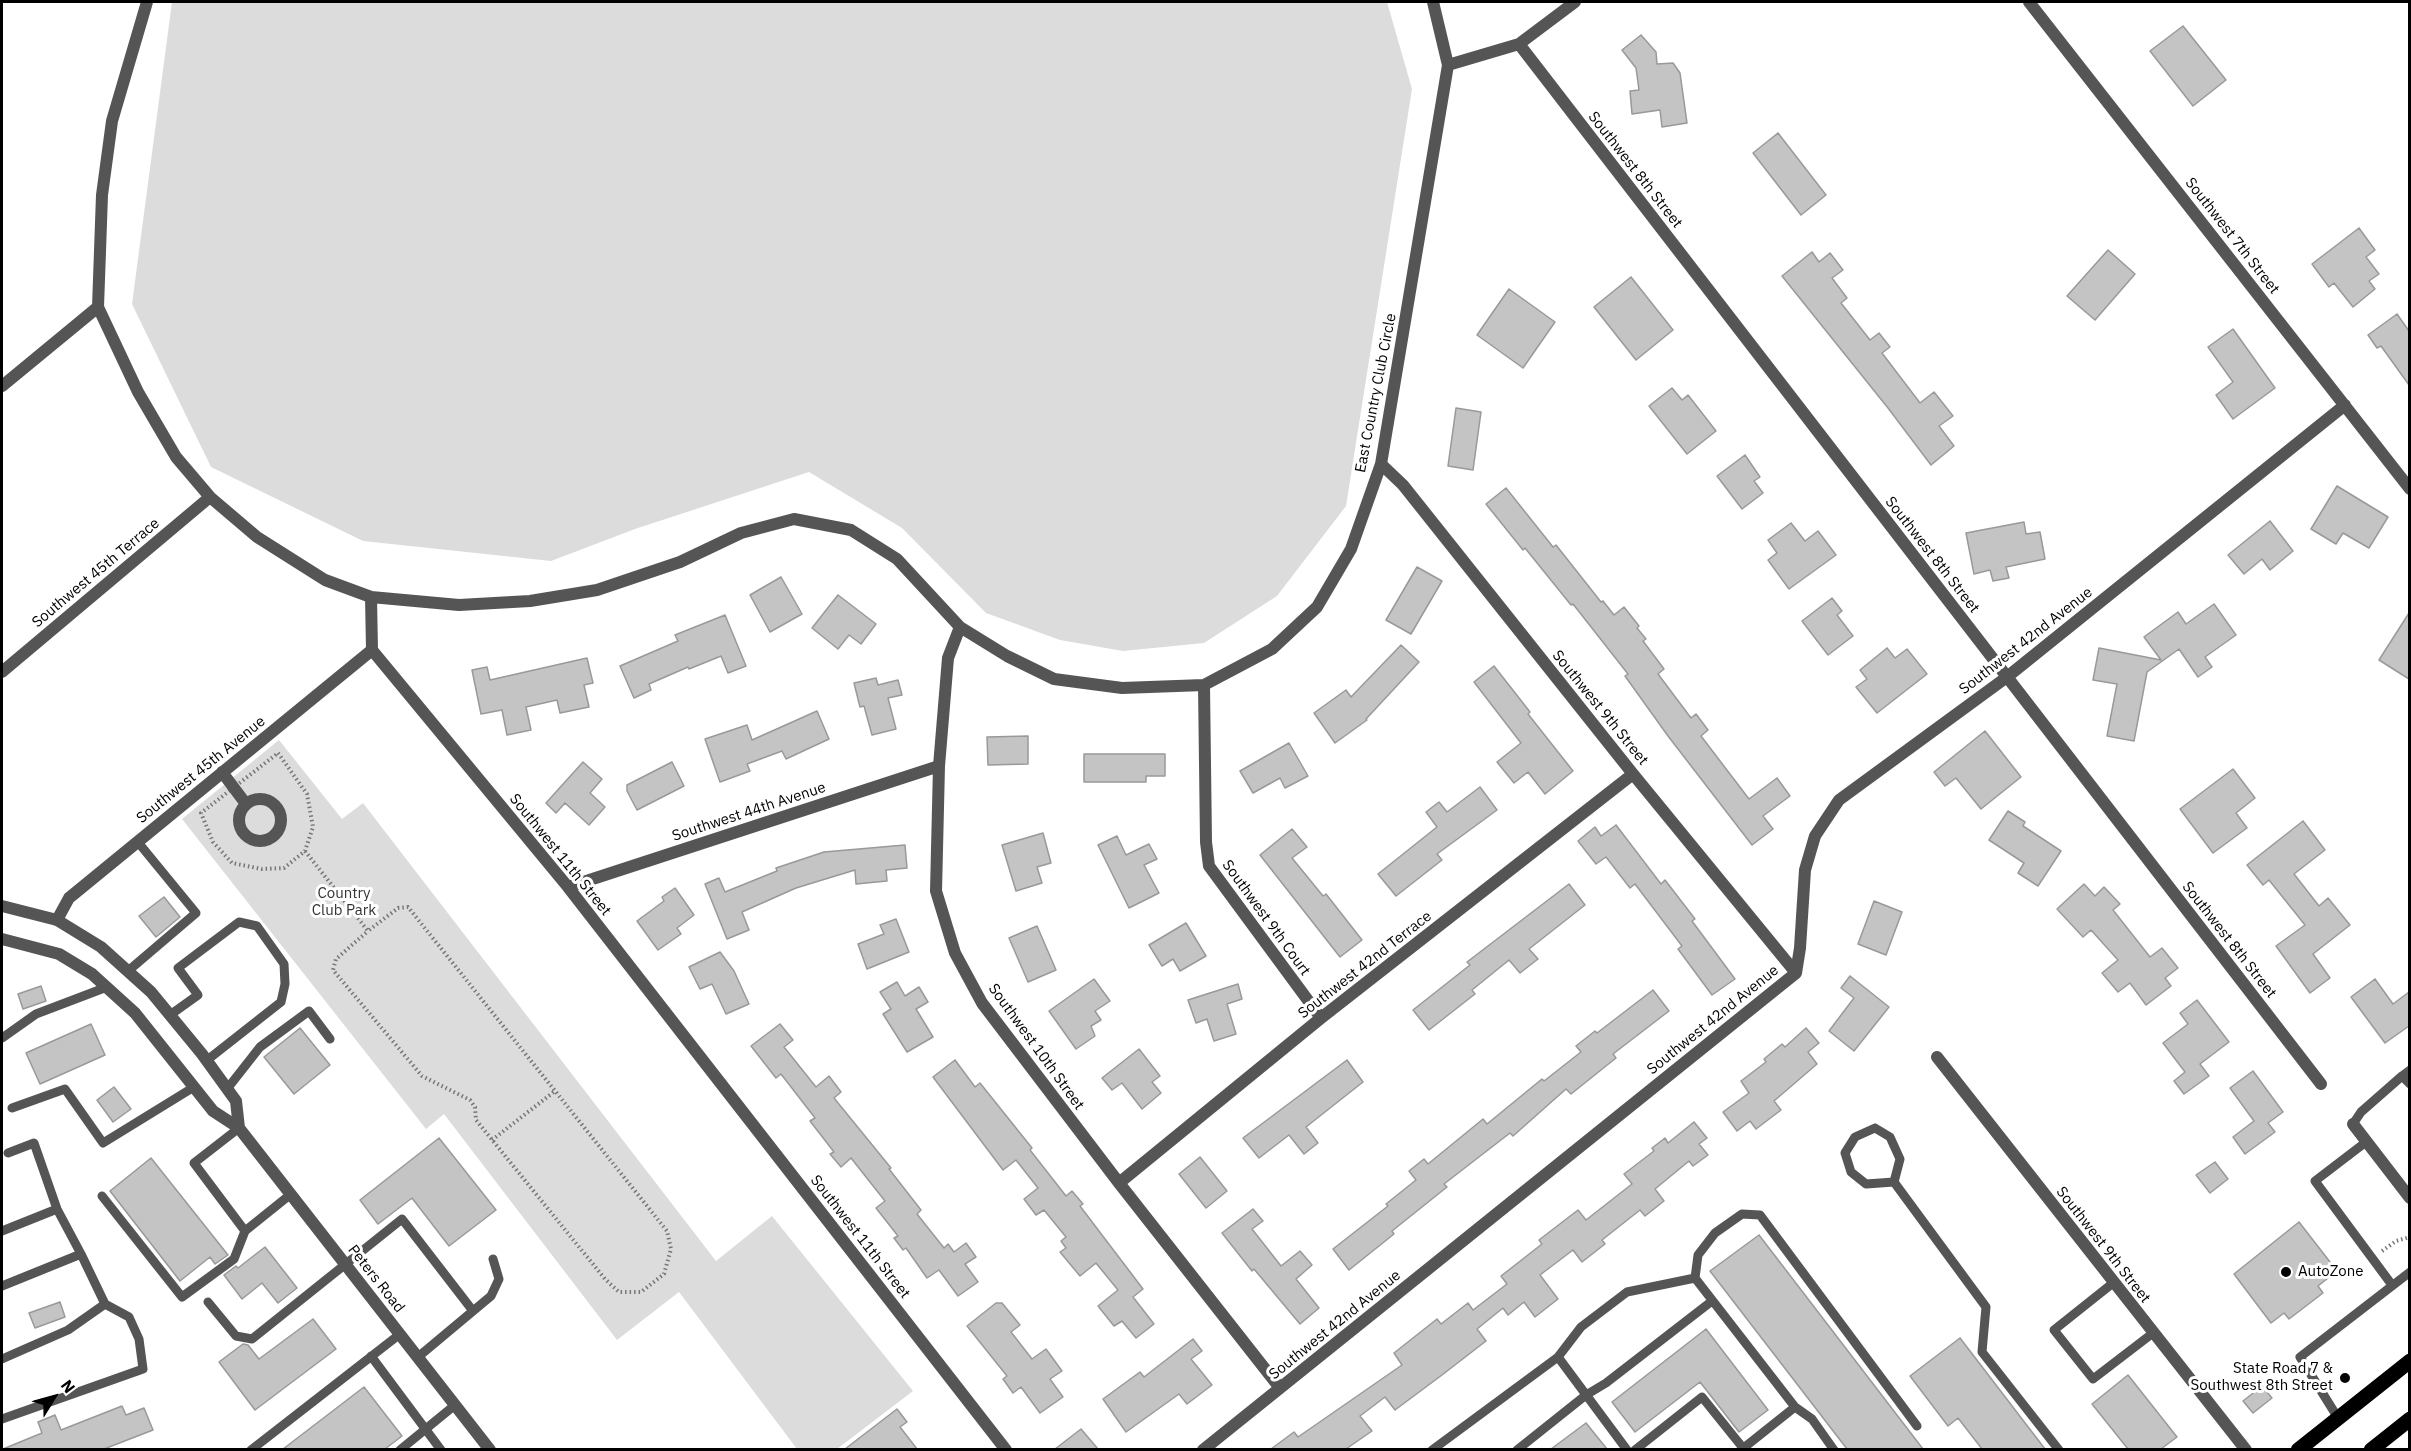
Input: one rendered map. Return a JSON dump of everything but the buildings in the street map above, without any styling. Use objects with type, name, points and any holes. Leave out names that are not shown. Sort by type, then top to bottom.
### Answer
[{"type":"main road","points":[[2298,1449],[2409,1360]]},
{"type":"main road","points":[[2371,1449],[2409,1419]]},
{"type":"street","points":[[147,2],[112,121],[102,195],[98,307],[138,392],[171,448],[210,497],[257,537],[325,580],[371,597],[372,650]]},
{"type":"street","name":"East Country Club Circle","points":[[371,597],[459,605],[530,601],[597,590],[680,562],[741,533],[794,519],[851,531],[897,558],[960,627],[1007,656],[1054,679],[1122,688],[1204,685],[1272,649],[1317,607],[1351,549],[1380,464],[1448,64],[1433,2]]},
{"type":"street","points":[[1448,64],[1519,44],[1575,2]]},
{"type":"street","name":"Southwest 7th Street","points":[[2030,2],[2409,489]]},
{"type":"street","name":"Southwest 8th Street","points":[[1519,44],[2321,1084]]},
{"type":"street","points":[[2,386],[98,307]]},
{"type":"street","name":"Southwest 42nd Avenue","points":[[1203,1449],[1796,973],[1800,948],[1805,870],[1815,836],[1839,800],[2007,677],[2345,405]]},
{"type":"street","name":"Southwest 9th Street","points":[[1380,464],[1403,485],[1633,774],[1796,973]]},
{"type":"street","name":"Southwest 45th Terrace","points":[[2,672],[210,497]]},
{"type":"street","name":"Southwest 10th Street","points":[[960,627],[948,658],[939,766],[936,891],[956,953],[982,1003],[1119,1183],[1280,1388]]},
{"type":"street","name":"Southwest 45th Avenue","points":[[57,920],[69,898],[372,650]]},
{"type":"street","name":"Southwest 11th Street","points":[[372,650],[568,887],[1006,1449]]},
{"type":"street","name":"Southwest 9th Court","points":[[1204,685],[1206,842],[1209,866],[1321,1018]]},
{"type":"street","name":"Southwest 44th Avenue","points":[[568,887],[939,766]]},
{"type":"street","points":[[222,772],[246,804]]},
{"type":"street","name":"Southwest 42nd Terrace","points":[[1119,1183],[1321,1018],[1633,774]]},
{"type":"street","name":"Peters Road","points":[[2,906],[57,920],[101,947],[151,992],[236,1101],[239,1128]]},
{"type":"street","name":"Peters Road","points":[[2,939],[59,954],[92,974],[135,1013],[213,1111],[239,1128],[486,1448]]},
{"type":"street","name":"Southwest 9th Street","points":[[1937,1057],[2246,1449]]},
{"type":"street","points":[[2352,1124],[2409,1198]]},
{"type":"lane","points":[[128,971],[196,913],[137,841]]},
{"type":"lane","points":[[170,1015],[198,995],[178,968],[239,922],[257,926],[284,964],[285,984],[281,1002],[206,1061]]},
{"type":"lane","points":[[2,1038],[36,1014],[107,987]]},
{"type":"lane","points":[[227,1089],[260,1047],[309,1011],[330,1039]]},
{"type":"lane","points":[[2352,1124],[2361,1112],[2406,1073],[2409,1084]]},
{"type":"lane","points":[[12,1108],[65,1089],[103,1143],[194,1087]]},
{"type":"lane","points":[[239,1128],[194,1163],[245,1231]]},
{"type":"lane","points":[[1875,1128],[1890,1137],[1900,1159],[1894,1182],[1866,1184],[1851,1172],[1845,1153],[1855,1137],[1875,1128]]},
{"type":"lane","points":[[2366,1142],[2315,1182],[2392,1285]]},
{"type":"lane","points":[[2,1419],[143,1369],[139,1339],[129,1317],[105,1304],[57,1209],[34,1143],[8,1153]]},
{"type":"lane","points":[[1894,1182],[1986,1307],[1982,1352],[2060,1449]]},
{"type":"lane","points":[[102,1196],[182,1297],[234,1258],[245,1231],[291,1194]]},
{"type":"lane","points":[[2,1232],[57,1209]]},
{"type":"lane","points":[[1834,1449],[1812,1419],[1795,1407],[1695,1278],[1698,1256],[1715,1233],[1742,1214],[1760,1215],[1917,1426]]},
{"type":"lane","points":[[208,1302],[236,1336],[252,1338],[402,1219],[473,1311]]},
{"type":"lane","points":[[2,1286],[81,1254]]},
{"type":"lane","points":[[418,1357],[491,1296],[499,1279],[493,1259]]},
{"type":"lane","points":[[2338,1418],[2300,1357],[2409,1272]]},
{"type":"lane","points":[[1432,1449],[1558,1357],[1581,1328],[1627,1292],[1695,1278]]},
{"type":"lane","points":[[2114,1282],[2054,1330],[2093,1379],[2153,1333]]},
{"type":"lane","points":[[1517,1449],[1712,1301]]},
{"type":"lane","points":[[2,1359],[68,1330],[105,1304]]},
{"type":"lane","points":[[251,1449],[400,1334]]},
{"type":"lane","points":[[371,1356],[441,1449]]},
{"type":"lane","points":[[1558,1357],[1627,1449]]},
{"type":"lane","points":[[1635,1449],[1702,1397],[1742,1449],[1795,1407]]},
{"type":"lane","points":[[400,1449],[455,1405]]},
{"type":"path","points":[[278,753],[308,794],[313,827],[305,851],[284,868],[262,869],[232,863],[213,842],[201,813],[234,788],[278,753]]},
{"type":"path","points":[[305,851],[368,931]]},
{"type":"path","points":[[408,907],[667,1231],[670,1249],[664,1274],[641,1292],[619,1292],[597,1269],[476,1120],[475,1107],[470,1100],[422,1076],[333,970],[336,959],[368,931],[398,908],[408,907]]},
{"type":"path","points":[[492,1140],[555,1091]]},
{"type":"path","points":[[2382,1251],[2396,1241],[2409,1238]]},
{"type":"green space","points":[[172,2],[1387,2],[1412,89],[1346,506],[1277,596],[1204,643],[1123,651],[1060,640],[986,613],[902,528],[809,472],[635,529],[551,561],[363,541],[211,467],[132,304]]},
{"type":"green space","name":"Country Club Park","points":[[279,740],[342,819],[363,803],[716,1261],[772,1216],[913,1391],[837,1449],[797,1449],[679,1292],[617,1340],[444,1114],[426,1129],[182,819]]},
{"type":"place","name":"AutoZone","points":[[2286,1272]]},
{"type":"place","name":"State Road 7 & Southwest 8th Street","points":[[2345,1378]]}]
